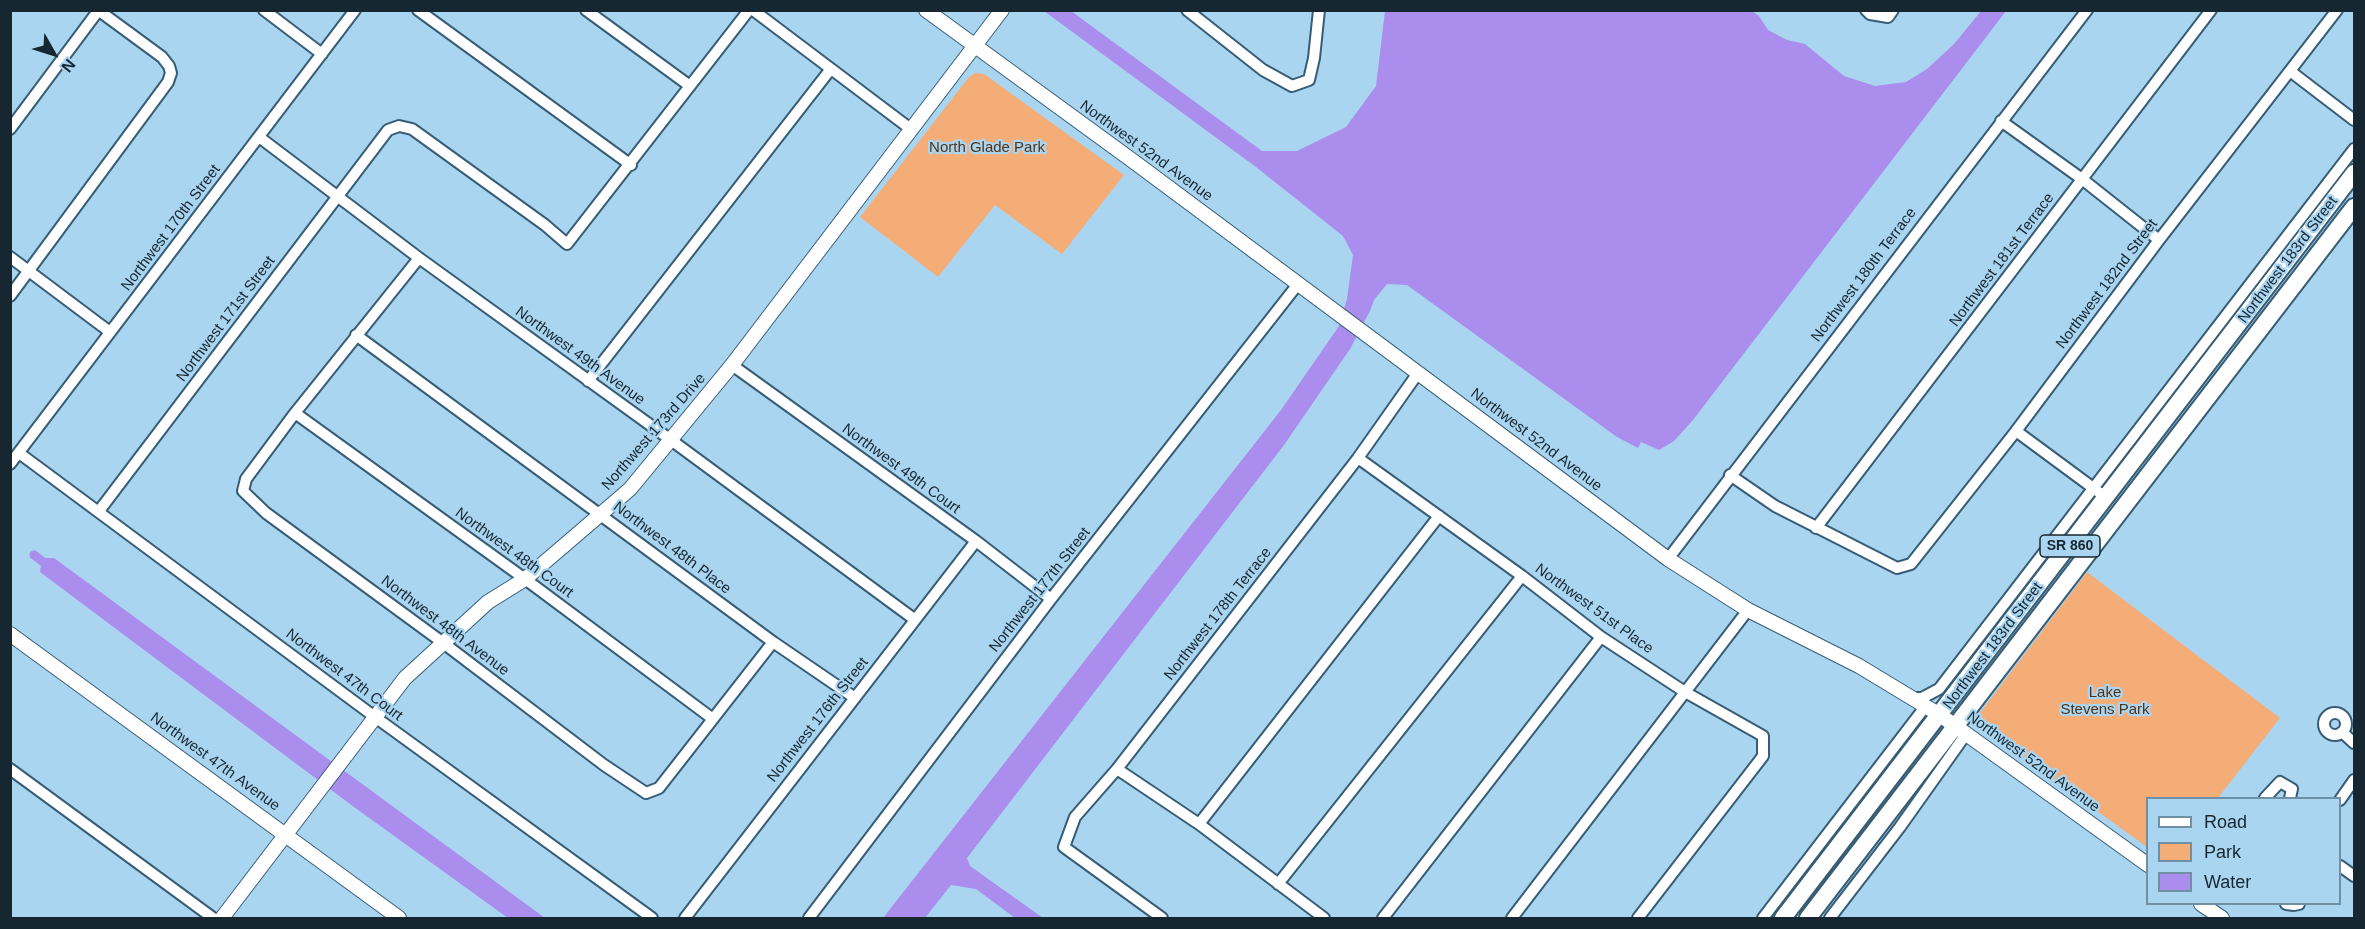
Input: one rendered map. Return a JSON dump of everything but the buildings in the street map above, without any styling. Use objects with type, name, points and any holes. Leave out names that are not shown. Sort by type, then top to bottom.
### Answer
[{"type":"main road","name":"Northwest 183rd Street","points":[[1783,918],[1933,711],[2101,494],[2219,350],[2355,173]]},
{"type":"main road","name":"Northwest 183rd Street","points":[[1808,918],[1961,730],[2355,207]]},
{"type":"main road","points":[[2212,394],[2209,377],[2219,350]]},
{"type":"main road","points":[[1798,918],[1803,893]]},
{"type":"street","points":[[264,10],[322,54]]},
{"type":"street","name":"Northwest 170th Street","points":[[10,464],[356,10]]},
{"type":"street","points":[[418,10],[630,165],[751,10],[912,130]]},
{"type":"street","points":[[586,10],[690,86]]},
{"type":"street","name":"Northwest 52nd Avenue","points":[[926,10],[1668,559],[1748,609],[1859,666],[1933,711],[2146,864]]},
{"type":"street","name":"Northwest 173rd Drive","points":[[222,918],[405,678],[488,602],[525,579],[630,489],[732,365],[1002,10]]},
{"type":"street","points":[[1187,10],[1263,70],[1293,86],[1309,80],[1314,58],[1319,10]]},
{"type":"street","points":[[1866,10],[1870,14],[1888,17],[1893,10]]},
{"type":"street","name":"Northwest 180th Terrace","points":[[1668,559],[2086,10]]},
{"type":"street","name":"Northwest 181st Terrace","points":[[1816,528],[2211,10]]},
{"type":"street","name":"Northwest 182nd Street","points":[[1816,528],[1897,568],[1911,564],[2016,431],[2159,240],[2337,10]]},
{"type":"street","points":[[10,129],[98,11],[162,57],[169,66],[171,73],[168,82],[10,296]]},
{"type":"street","points":[[588,381],[830,70]]},
{"type":"street","points":[[2290,71],[2355,120]]},
{"type":"street","points":[[2001,121],[2082,179],[2159,240]]},
{"type":"street","name":"Northwest 171st Street","points":[[99,511],[388,130],[399,126],[412,129],[545,225],[567,244],[630,165]]},
{"type":"street","name":"Northwest 49th Avenue","points":[[259,137],[419,258],[672,440],[914,620]]},
{"type":"street","points":[[1911,698],[1922,698],[1939,689],[2101,494],[2355,149]]},
{"type":"street","points":[[10,257],[110,332]]},
{"type":"street","points":[[295,413],[419,258]]},
{"type":"street","name":"Northwest 177th Street","points":[[809,918],[1052,598],[1298,284]]},
{"type":"street","name":"Northwest 48th Place","points":[[356,335],[773,642],[855,698]]},
{"type":"street","name":"Northwest 49th Court","points":[[732,365],[1052,598]]},
{"type":"street","name":"Northwest 178th Terrace","points":[[1162,918],[1064,847],[1075,818],[1117,769],[1358,458],[1418,373]]},
{"type":"street","name":"Northwest 48th Avenue","points":[[295,413],[246,479],[243,491],[266,513],[604,765],[646,793],[659,788],[713,720]]},
{"type":"street","name":"Northwest 48th Court","points":[[295,413],[525,579],[713,720]]},
{"type":"street","points":[[2016,431],[2101,494]]},
{"type":"street","name":"Northwest 47th Court","points":[[19,453],[375,717],[652,918]]},
{"type":"street","name":"Northwest 51st Place","points":[[1358,458],[1522,576],[1601,637],[1685,692],[1762,735],[1763,756],[1732,793],[1638,918]]},
{"type":"street","points":[[1730,475],[1775,506],[1816,528]]},
{"type":"street","points":[[1199,824],[1439,516]]},
{"type":"street","name":"Northwest 176th Street","points":[[685,918],[976,541]]},
{"type":"street","points":[[1278,884],[1522,576]]},
{"type":"street","points":[[1512,918],[1748,609]]},
{"type":"street","name":"Northwest 47th Avenue","points":[[10,634],[399,918]]},
{"type":"street","points":[[1383,918],[1601,637]]},
{"type":"street","points":[[713,720],[773,642]]},
{"type":"street","points":[[1763,918],[1933,711]]},
{"type":"street","points":[[1830,918],[1900,827],[1961,730]]},
{"type":"street","points":[[2342,732],[2355,743]]},
{"type":"street","points":[[10,769],[213,918]]},
{"type":"street","points":[[1117,769],[1199,824],[1324,918]]},
{"type":"street","points":[[2341,799],[2355,780]]},
{"type":"street","points":[[2266,797],[2280,782],[2292,789],[2290,797]]},
{"type":"street","points":[[2204,905],[2222,918]]},
{"type":"green space","name":"North Glade Park","points":[[975,73],[984,74],[1124,175],[1062,254],[995,205],[938,277],[860,217],[969,77]]},
{"type":"green space","name":"Lake Stevens Park","points":[[2087,572],[2280,718],[2219,797],[2146,797],[2146,846],[1973,722]]},
{"type":"water","points":[[1044,11],[1071,11],[1262,151],[1297,151],[1346,127],[1376,86],[1385,11],[1752,11],[1759,16],[1768,30],[1787,40],[1805,44],[1844,76],[1875,86],[1906,82],[1927,69],[1954,44],[1981,11],[2006,11],[1693,420],[1674,441],[1659,450],[1641,442],[1638,448],[1617,437],[1407,285],[1387,284],[1374,300],[1350,349],[1284,445],[967,858],[970,866],[1043,918],[1015,918],[976,889],[951,885],[925,918],[883,918],[1281,410],[1339,326],[1347,299],[1353,255],[1343,236],[1256,167]]},
{"type":"water","points":[[42,558],[54,558],[545,918],[508,918],[354,807],[40,572]]},
{"type":"waterway","points":[[34,555],[50,567]]}]
